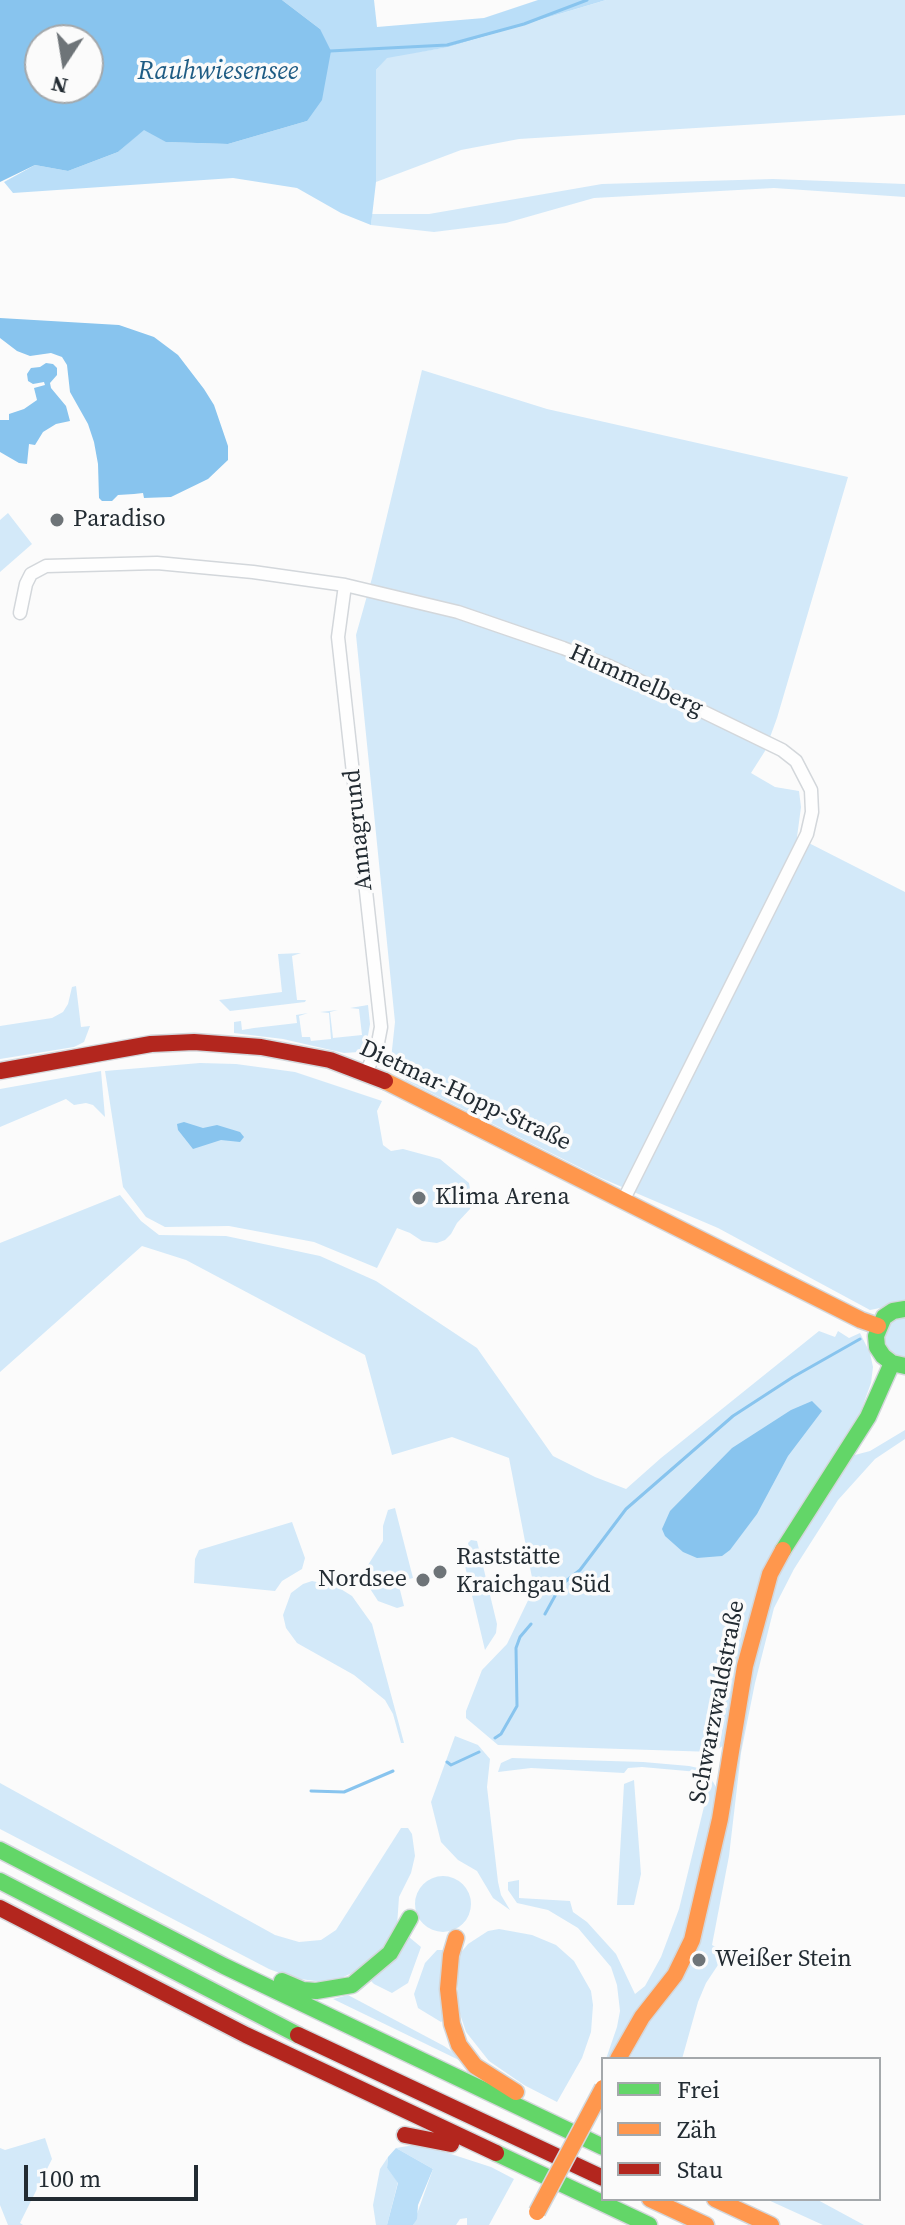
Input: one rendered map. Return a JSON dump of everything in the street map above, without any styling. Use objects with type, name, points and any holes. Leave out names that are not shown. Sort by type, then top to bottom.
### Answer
[{"type":"main road","name":"Dietmar-Hopp-Straße","points":[[0,1071],[151,1044],[194,1042],[290,1051],[366,1073],[399,1086],[878,1326]]},
{"type":"main road","points":[[898,1365],[883,1356],[877,1347],[876,1336],[878,1326],[888,1314],[905,1309]]},
{"type":"main road","name":"Schwarzwaldstraße","points":[[619,2057],[642,2017],[675,1975],[692,1940],[720,1819],[745,1666],[770,1574],[789,1538],[842,1461],[898,1365]]},
{"type":"main road","points":[[0,1850],[224,1966],[601,2146]]},
{"type":"main road","points":[[0,1881],[295,2033],[601,2177]]},
{"type":"main road","points":[[0,1908],[246,2035],[649,2225]]},
{"type":"main road","points":[[224,1966],[283,1981],[303,1990],[342,1988],[352,1985],[378,1966],[397,1944],[410,1918]]},
{"type":"main road","points":[[456,1938],[448,1989],[452,2024],[459,2045],[475,2066],[519,2093],[557,2125]]},
{"type":"main road","points":[[533,2218],[601,2092]]},
{"type":"main road","points":[[405,2135],[441,2141],[507,2159]]},
{"type":"main road","points":[[654,2201],[706,2225]]},
{"type":"main road","points":[[719,2201],[771,2225]]},
{"type":"street","name":"Hummelberg","points":[[20,613],[31,574],[46,566],[157,563],[345,585],[458,612],[609,666],[782,750],[796,761],[808,781],[812,812],[807,834],[624,1199]]},
{"type":"street","name":"Annagrund","points":[[345,585],[338,637],[381,1027],[377,1048],[366,1073]]},
{"type":"shaded area","points":[[282,0],[374,0],[377,27],[484,18],[538,0],[606,0],[449,47],[387,58],[376,70],[376,182],[371,225],[341,213],[297,188],[233,178],[13,193],[4,182],[35,165],[68,171],[118,152],[144,129],[167,142],[228,144],[307,121],[320,29]]},
{"type":"shaded area","points":[[606,0],[905,0],[905,115],[519,139],[461,150],[376,182],[376,70],[387,57],[449,47]]},
{"type":"shaded area","points":[[773,179],[905,184],[905,197],[774,188],[594,198],[506,223],[434,232],[371,225],[372,214],[429,214],[602,184]]},
{"type":"shaded area","points":[[422,370],[547,409],[848,477],[777,718],[765,751],[751,773],[775,787],[799,791],[801,807],[797,837],[905,892],[905,1303],[870,1310],[718,1228],[601,1178],[405,1080],[408,1073],[399,1069],[391,1059],[395,1022],[356,635]]},
{"type":"shaded area","points":[[8,513],[32,544],[0,572],[0,520]]},
{"type":"shaded area","points":[[301,953],[292,956],[297,1000],[305,1002],[230,1011],[219,1000],[282,992],[278,954]]},
{"type":"shaded area","points":[[76,986],[81,1027],[90,1026],[84,1042],[74,1047],[0,1059],[0,1026],[52,1018],[63,1012],[72,987]]},
{"type":"shaded area","points":[[368,1005],[370,1024],[367,1041],[359,1052],[344,1053],[283,1039],[234,1033],[234,1022],[241,1021],[242,1030],[297,1023],[296,1015],[308,1013],[299,1016],[302,1037],[310,1037],[311,1041],[331,1039],[329,1013],[320,1012],[338,1010],[330,1012],[333,1038],[362,1035],[359,1009],[350,1008]]},
{"type":"shaded area","points":[[200,1063],[295,1072],[382,1101],[377,1111],[383,1145],[391,1151],[403,1149],[440,1159],[469,1183],[470,1209],[451,1234],[437,1243],[422,1241],[397,1228],[377,1268],[314,1242],[229,1226],[165,1227],[146,1217],[123,1187],[105,1071]]},
{"type":"shaded area","points":[[101,1071],[105,1117],[93,1105],[74,1105],[66,1099],[0,1127],[0,1089]]},
{"type":"shaded area","points":[[120,1195],[141,1221],[159,1235],[226,1236],[320,1256],[376,1281],[477,1348],[553,1456],[626,1489],[819,1331],[835,1337],[838,1331],[849,1338],[860,1333],[870,1353],[873,1367],[871,1383],[854,1430],[756,1594],[740,1652],[724,1745],[714,1752],[498,1745],[466,1718],[482,1670],[507,1644],[534,1588],[509,1458],[452,1437],[392,1455],[365,1355],[186,1260],[142,1246],[0,1372],[0,1243]]},
{"type":"shaded area","points":[[905,1316],[905,1361],[891,1356],[883,1342],[886,1326],[894,1319]]},
{"type":"shaded area","points":[[905,1430],[905,1439],[875,1459],[838,1500],[794,1569],[774,1608],[741,1753],[729,1856],[712,1945],[726,1953],[706,1983],[698,2002],[683,2057],[630,2057],[649,2022],[691,1962],[698,1942],[750,1666],[782,1561],[851,1456],[870,1451]]},
{"type":"shaded area","points":[[395,1508],[413,1578],[398,1582],[404,1606],[397,1608],[378,1601],[367,1584],[368,1565],[383,1541],[388,1510]]},
{"type":"shaded area","points":[[292,1522],[305,1558],[302,1569],[282,1581],[275,1591],[194,1583],[195,1559],[199,1550]]},
{"type":"shaded area","points":[[477,1541],[497,1624],[496,1633],[485,1650],[465,1566],[473,1563],[468,1543]]},
{"type":"shaded area","points":[[312,1581],[336,1586],[352,1596],[372,1624],[404,1743],[401,1743],[393,1714],[385,1700],[354,1675],[297,1643],[286,1628],[283,1615],[291,1593]]},
{"type":"shaded area","points":[[455,1736],[478,1745],[490,1759],[487,1787],[498,1882],[510,1910],[493,1898],[477,1871],[458,1860],[441,1842],[431,1802]]},
{"type":"shaded area","points":[[512,1758],[643,1762],[689,1766],[698,1768],[698,1772],[642,1767],[628,1768],[624,1773],[531,1768],[498,1772],[501,1763]]},
{"type":"shaded area","points":[[711,1778],[718,1791],[686,1938],[671,1966],[631,2021],[614,2057],[607,2057],[620,2011],[611,1967],[578,1928],[548,1910],[517,1903],[508,1890],[508,1882],[519,1880],[519,1898],[570,1901],[573,1912],[587,1922],[616,1954],[635,1994],[645,1986],[661,1957],[679,1909]]},
{"type":"shaded area","points":[[634,1780],[641,1874],[634,1905],[617,1905],[624,1784]]},
{"type":"shaded area","points":[[0,1783],[275,1935],[299,1942],[321,1940],[336,1930],[401,1828],[408,1828],[412,1834],[415,1856],[411,1873],[399,1897],[397,1926],[372,1964],[330,1983],[293,1978],[269,1969],[0,1829]]},
{"type":"shaded area","points":[[443,1876],[462,1885],[471,1904],[462,1923],[443,1932],[424,1923],[415,1904],[424,1885]]},
{"type":"shaded area","points":[[499,1929],[532,1935],[556,1945],[574,1961],[591,1991],[591,2032],[582,2058],[557,2102],[524,2085],[489,2061],[466,2032],[458,2008],[458,1956],[468,1944],[488,1931]]},
{"type":"shaded area","points":[[409,1937],[421,1947],[408,1983],[392,1993],[374,1984],[371,1981]]},
{"type":"shaded area","points":[[437,1950],[443,1950],[444,2020],[441,2022],[418,2008],[414,1994],[425,1963]]},
{"type":"shaded area","points":[[348,1995],[444,2046],[459,2056],[461,2061],[333,1999]]},
{"type":"shaded area","points":[[45,2138],[52,2159],[20,2223],[23,2225],[8,2225],[0,2205],[0,2148],[5,2150]]},
{"type":"shaded area","points":[[420,2144],[491,2167],[514,2179],[489,2225],[467,2225],[467,2218],[460,2219],[456,2225],[413,2225],[433,2169],[396,2148]]},
{"type":"shaded area","points":[[396,2148],[433,2169],[413,2225],[387,2225],[398,2183],[387,2168],[388,2157]]},
{"type":"shaded area","points":[[388,2157],[387,2168],[398,2182],[387,2225],[376,2225],[373,2205],[380,2169]]},
{"type":"shaded area","points":[[770,2201],[820,2201],[864,2225],[823,2225]]},
{"type":"water","name":"Rauhwiesensee","points":[[0,0],[282,0],[320,29],[331,51],[322,100],[307,121],[228,144],[166,142],[144,130],[118,152],[68,171],[35,165],[0,182]]},
{"type":"water","points":[[0,318],[119,325],[154,337],[178,355],[214,405],[228,446],[228,460],[208,479],[171,497],[144,498],[143,493],[118,495],[112,501],[102,501],[99,498],[94,442],[70,392],[67,365],[62,357],[51,353],[30,356],[17,351],[0,338]]},
{"type":"water","points":[[46,363],[57,368],[51,388],[66,406],[70,421],[56,424],[43,432],[35,445],[29,444],[27,464],[19,463],[0,452],[0,420],[9,420],[9,414],[37,400],[34,388],[45,385],[44,382],[33,384],[28,381],[27,374],[31,368]]},
{"type":"water","points":[[184,1122],[203,1128],[217,1125],[240,1132],[244,1137],[240,1142],[221,1140],[193,1149],[178,1130],[177,1124]]},
{"type":"water","points":[[812,1401],[822,1411],[788,1456],[757,1514],[730,1550],[722,1556],[697,1558],[683,1552],[665,1536],[662,1529],[670,1511],[732,1448],[791,1410]]},
{"type":"waterway","points":[[330,51],[447,45],[524,24],[587,0]]},
{"type":"waterway","points":[[545,1614],[561,1585],[580,1570],[626,1509],[733,1416],[860,1339]]},
{"type":"waterway","points":[[495,1738],[501,1734],[517,1706],[516,1648],[520,1637],[531,1624]]},
{"type":"waterway","points":[[447,1762],[451,1765],[479,1752]]},
{"type":"waterway","points":[[311,1791],[344,1792],[393,1771]]},
{"type":"traffic: fast","points":[[905,1309],[893,1311],[884,1317],[876,1336],[877,1347],[883,1356],[892,1363],[905,1366]]},
{"type":"traffic: fast","points":[[783,1550],[868,1417],[892,1363]]},
{"type":"traffic: fast","points":[[0,1850],[224,1966],[601,2146]]},
{"type":"traffic: fast","points":[[0,1881],[298,2035]]},
{"type":"traffic: fast","points":[[282,1981],[303,1990],[316,1991],[352,1985],[390,1953],[410,1918]]},
{"type":"traffic: fast","points":[[496,2153],[649,2225]]},
{"type":"traffic: slow","points":[[385,1081],[878,1326]]},
{"type":"traffic: slow","points":[[619,2057],[642,2017],[675,1975],[692,1940],[720,1819],[745,1666],[770,1574],[783,1550]]},
{"type":"traffic: slow","points":[[456,1938],[448,1989],[452,2024],[459,2045],[475,2066],[516,2092]]},
{"type":"traffic: slow","points":[[537,2212],[601,2092]]},
{"type":"traffic: slow","points":[[654,2201],[706,2225]]},
{"type":"traffic: slow","points":[[719,2201],[771,2225]]},
{"type":"traffic: jam","points":[[0,1071],[151,1044],[194,1042],[261,1047],[330,1060],[385,1081]]},
{"type":"traffic: jam","points":[[0,1908],[246,2035],[496,2153]]},
{"type":"traffic: jam","points":[[298,2035],[601,2177]]},
{"type":"traffic: jam","points":[[405,2135],[451,2144]]},
{"type":"place","name":"Paradiso","points":[[57,520]]},
{"type":"place","name":"Klima Arena","points":[[419,1198]]},
{"type":"place","name":"Raststätte Kraichgau Süd","points":[[440,1572]]},
{"type":"place","name":"Nordsee","points":[[423,1580]]},
{"type":"place","name":"Weißer Stein","points":[[699,1960]]}]
